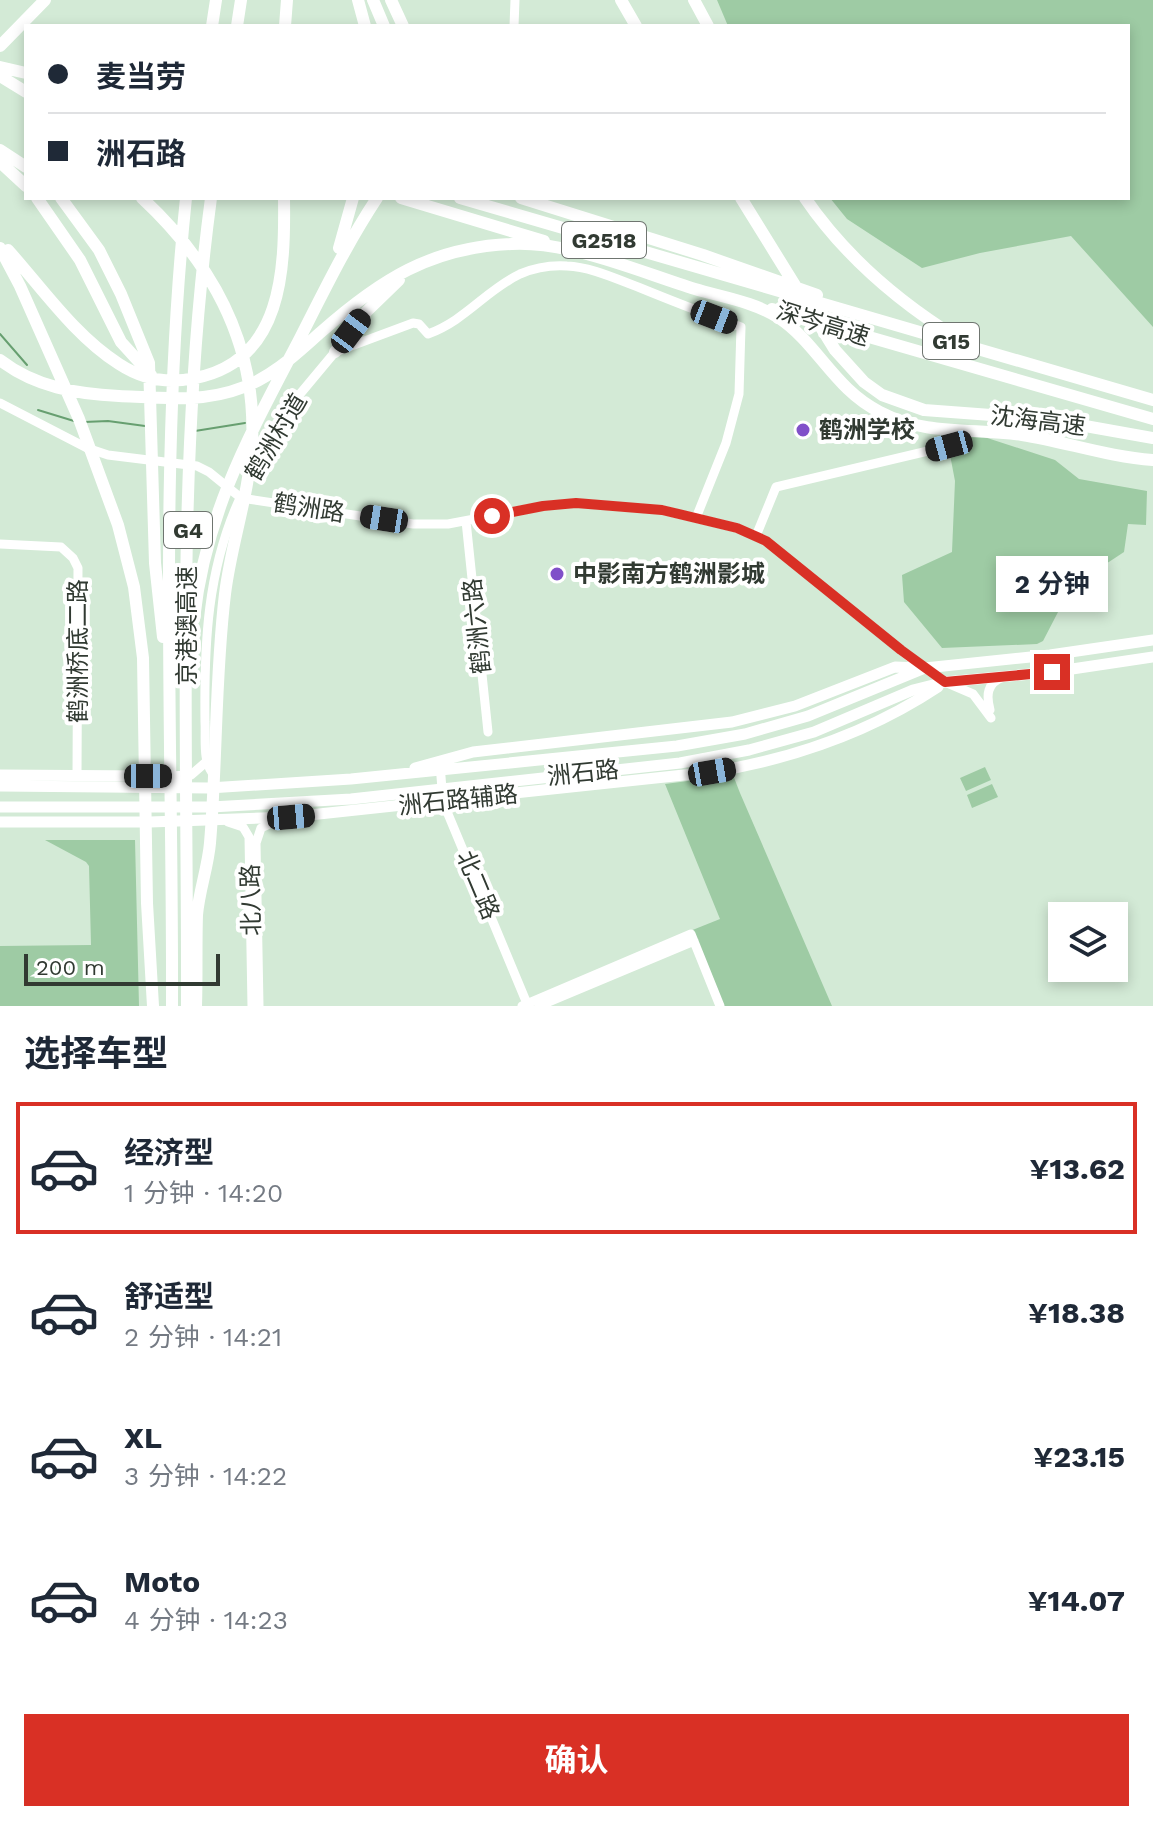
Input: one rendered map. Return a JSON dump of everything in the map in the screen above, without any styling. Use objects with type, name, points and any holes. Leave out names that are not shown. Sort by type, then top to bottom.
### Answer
[{"type":"highway","points":[[0,46],[45,0]]},
{"type":"highway","points":[[212,24],[216,0]]},
{"type":"highway","points":[[237,24],[241,0]]},
{"type":"highway","points":[[285,24],[287,0]]},
{"type":"highway","points":[[358,0],[364,24]]},
{"type":"highway","points":[[373,0],[383,24]]},
{"type":"highway","points":[[391,0],[402,24]]},
{"type":"highway","points":[[621,0],[635,24]]},
{"type":"highway","points":[[694,0],[707,24]]},
{"type":"highway","points":[[0,67],[24,73]]},
{"type":"highway","points":[[0,76],[24,91]]},
{"type":"highway","points":[[0,86],[24,92]]},
{"type":"highway","points":[[0,150],[24,166]]},
{"type":"highway","points":[[0,162],[24,184]]},
{"type":"highway","points":[[39,200],[80,260],[121,342],[157,379]]},
{"type":"highway","points":[[62,200],[99,250],[149,363],[155,563],[171,727]]},
{"type":"highway","points":[[144,200],[183,239],[219,294],[246,368],[251,400],[252,446],[225,594],[210,846],[198,913],[196,1006]]},
{"type":"highway","name":"京港澳高速","points":[[172,1006],[171,391],[186,200]]},
{"type":"highway","name":"京港澳高速","points":[[187,1006],[190,482],[200,288],[211,200]]},
{"type":"highway","points":[[0,245],[98,349],[135,373],[157,379],[185,380],[213,372],[241,356],[265,329],[273,310],[283,266],[284,200]]},
{"type":"highway","points":[[187,862],[194,777],[194,619],[204,556],[221,500],[239,456],[327,281],[352,200]]},
{"type":"highway","points":[[327,281],[376,200]]},
{"type":"highway","name":"深岑高速","points":[[408,200],[935,358],[1153,419]]},
{"type":"highway","name":"深岑高速","points":[[467,200],[1153,398]]},
{"type":"highway","points":[[527,200],[963,342],[1153,398]]},
{"type":"highway","name":"G15","points":[[552,200],[748,283]]},
{"type":"highway","name":"沈海高速","points":[[740,200],[835,350],[864,382],[882,395],[924,410],[1046,419],[1153,438]]},
{"type":"highway","points":[[807,200],[859,261],[918,314],[963,342]]},
{"type":"highway","points":[[0,245],[50,353],[105,485],[134,587],[143,658],[147,903],[153,1006]]},
{"type":"highway","points":[[0,360],[34,381],[77,392],[165,398],[216,395],[246,386],[271,373],[375,288],[405,269],[471,247],[544,246],[595,258],[760,308],[778,317],[807,344],[854,396],[896,420],[944,430],[1008,433],[1153,460]]},
{"type":"highway","points":[[335,352],[379,297],[405,276],[440,255]]},
{"type":"main road","name":"洲石路","points":[[440,765],[677,746],[745,734],[808,716],[925,668],[1153,640]]},
{"type":"main road","name":"洲石路","points":[[0,807],[211,807],[351,799],[680,763],[749,750],[814,732],[913,690],[945,682],[1052,672],[1153,657]]},
{"type":"main road","name":"洲石路辅路","points":[[232,786],[397,775],[496,749],[732,722],[795,706],[895,667],[925,668]]},
{"type":"main road","name":"洲石路辅路","points":[[0,822],[291,817],[751,766],[831,741],[886,717],[945,682]]},
{"type":"main road","points":[[808,716],[853,685]]},
{"type":"main road","points":[[1,778],[148,776],[209,788]]},
{"type":"main road","points":[[1,778],[209,788],[232,786]]},
{"type":"street","points":[[514,24],[515,0]]},
{"type":"street","name":"鹤洲村道","points":[[206,762],[204,672],[207,614],[215,565],[263,450],[290,406],[335,352],[413,323],[419,324],[428,334],[442,329],[469,313],[504,283],[542,267],[570,266],[605,275],[741,327],[739,394],[726,443],[696,518]]},
{"type":"street","name":"鹤洲路","points":[[0,403],[87,448],[108,455],[197,466],[241,498],[413,524],[448,524],[576,503],[662,510],[737,528],[766,541],[925,668],[945,682],[973,694],[991,718],[987,696],[989,689],[993,682],[1006,676]]},
{"type":"street","points":[[756,536],[776,487],[949,446]]},
{"type":"street","name":"鹤洲六路","points":[[466,521],[488,732]]},
{"type":"street","name":"鹤洲桥底二路","points":[[0,544],[61,547],[73,558],[78,568],[77,775]]},
{"type":"street","points":[[148,776],[191,775],[206,762],[219,781],[232,786]]},
{"type":"street","name":"北二路","points":[[440,765],[443,802],[526,1005]]},
{"type":"street","name":"北八路","points":[[259,1006],[257,834],[265,825],[291,817]]},
{"type":"street","name":"北八路","points":[[212,820],[239,824],[249,837],[252,1006]]},
{"type":"street","points":[[526,1005],[692,938]]},
{"type":"street","points":[[539,1006],[692,938]]},
{"type":"street","points":[[692,938],[720,1006]]},
{"type":"green space","points":[[717,0],[1153,0],[1153,327],[1071,236],[980,253],[922,268],[847,219],[832,200],[1130,200],[1130,24],[727,24]]},
{"type":"green space","points":[[978,435],[1055,460],[1079,479],[1147,491],[1146,525],[1128,524],[1124,552],[1071,587],[1043,641],[1037,644],[942,648],[904,602],[902,575],[952,552],[955,481],[947,439]]},
{"type":"green space","points":[[985,767],[991,780],[966,791],[960,778]]},
{"type":"green space","points":[[733,775],[832,1006],[720,1006],[690,931],[720,919],[665,784]]},
{"type":"green space","points":[[992,784],[998,797],[972,808],[967,795]]},
{"type":"green space","points":[[45,840],[135,840],[139,1006],[0,1006],[0,946],[91,945],[89,866]]},
{"type":"waterway","points":[[0,334],[27,365]]},
{"type":"waterway","points":[[38,410],[74,421]]},
{"type":"waterway","points":[[84,422],[108,421],[145,426]]},
{"type":"waterway","points":[[195,431],[245,423]]},
{"type":"place","name":"鹤洲学校","points":[[803,430]]},
{"type":"place","name":"中影南方鹤洲影城","points":[[557,574]]},
{"type":"route","points":[[492,516],[576,503],[662,510],[737,528],[766,541],[945,682],[1052,672]]}]
